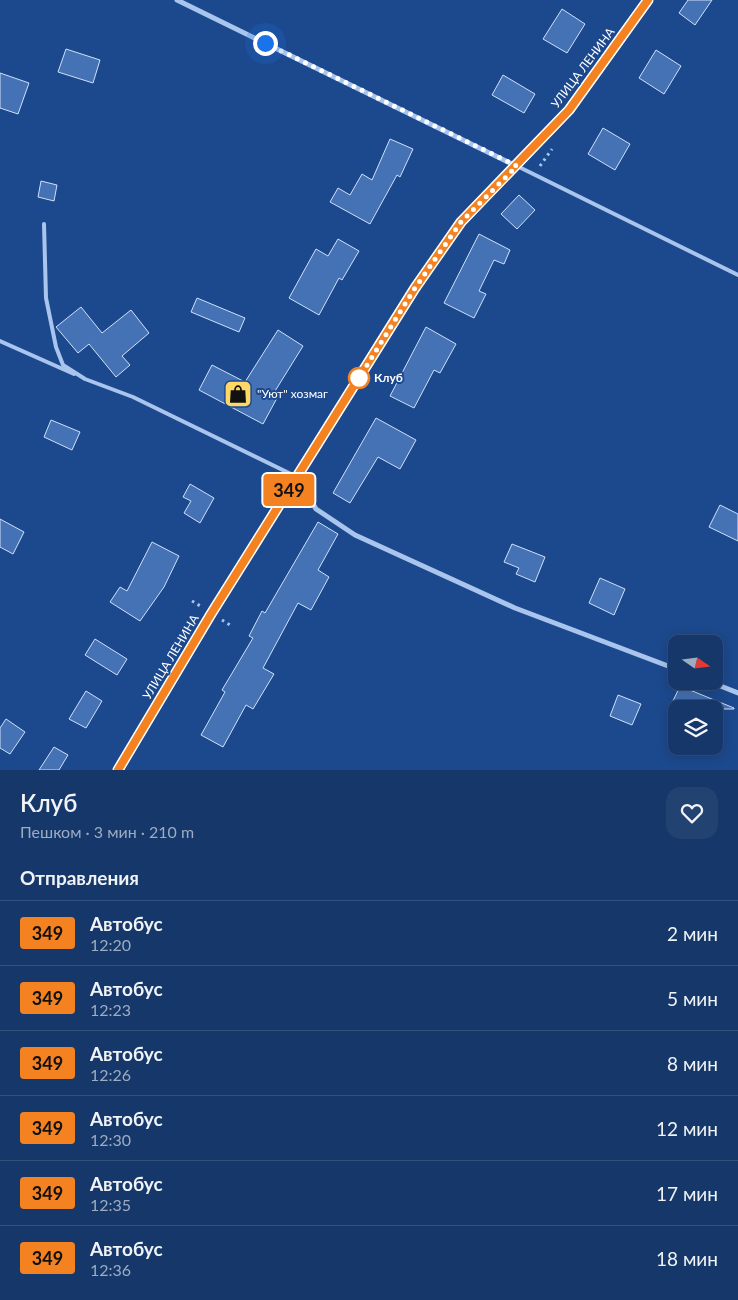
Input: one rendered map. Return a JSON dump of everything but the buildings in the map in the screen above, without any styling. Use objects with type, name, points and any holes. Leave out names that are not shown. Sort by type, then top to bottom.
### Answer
[{"type":"main road","name":"УЛИЦА ЛЕНИНА","points":[[118,770],[211,614],[415,288],[461,222],[569,110],[648,0]]},
{"type":"street","points":[[177,0],[517,166]]},
{"type":"street","points":[[297,477],[316,509],[355,536],[515,608],[668,666]]},
{"type":"street","points":[[723,687],[738,693]]},
{"type":"lane","points":[[517,166],[738,275]]},
{"type":"lane","points":[[44,224],[46,298],[56,347],[63,365],[85,379]]},
{"type":"lane","points":[[0,341],[85,379],[133,397],[297,477]]},
{"type":"bus line","name":"349","points":[[118,770],[211,614],[415,288],[461,222],[569,110],[648,0]]},
{"type":"place","name":"Клуб","points":[[359,378]]},
{"type":"place","name":"\"Уют\" хозмаг","points":[[238,394]]},
{"type":"route","points":[[265,43],[517,166],[461,222],[415,288],[359,378]]}]
